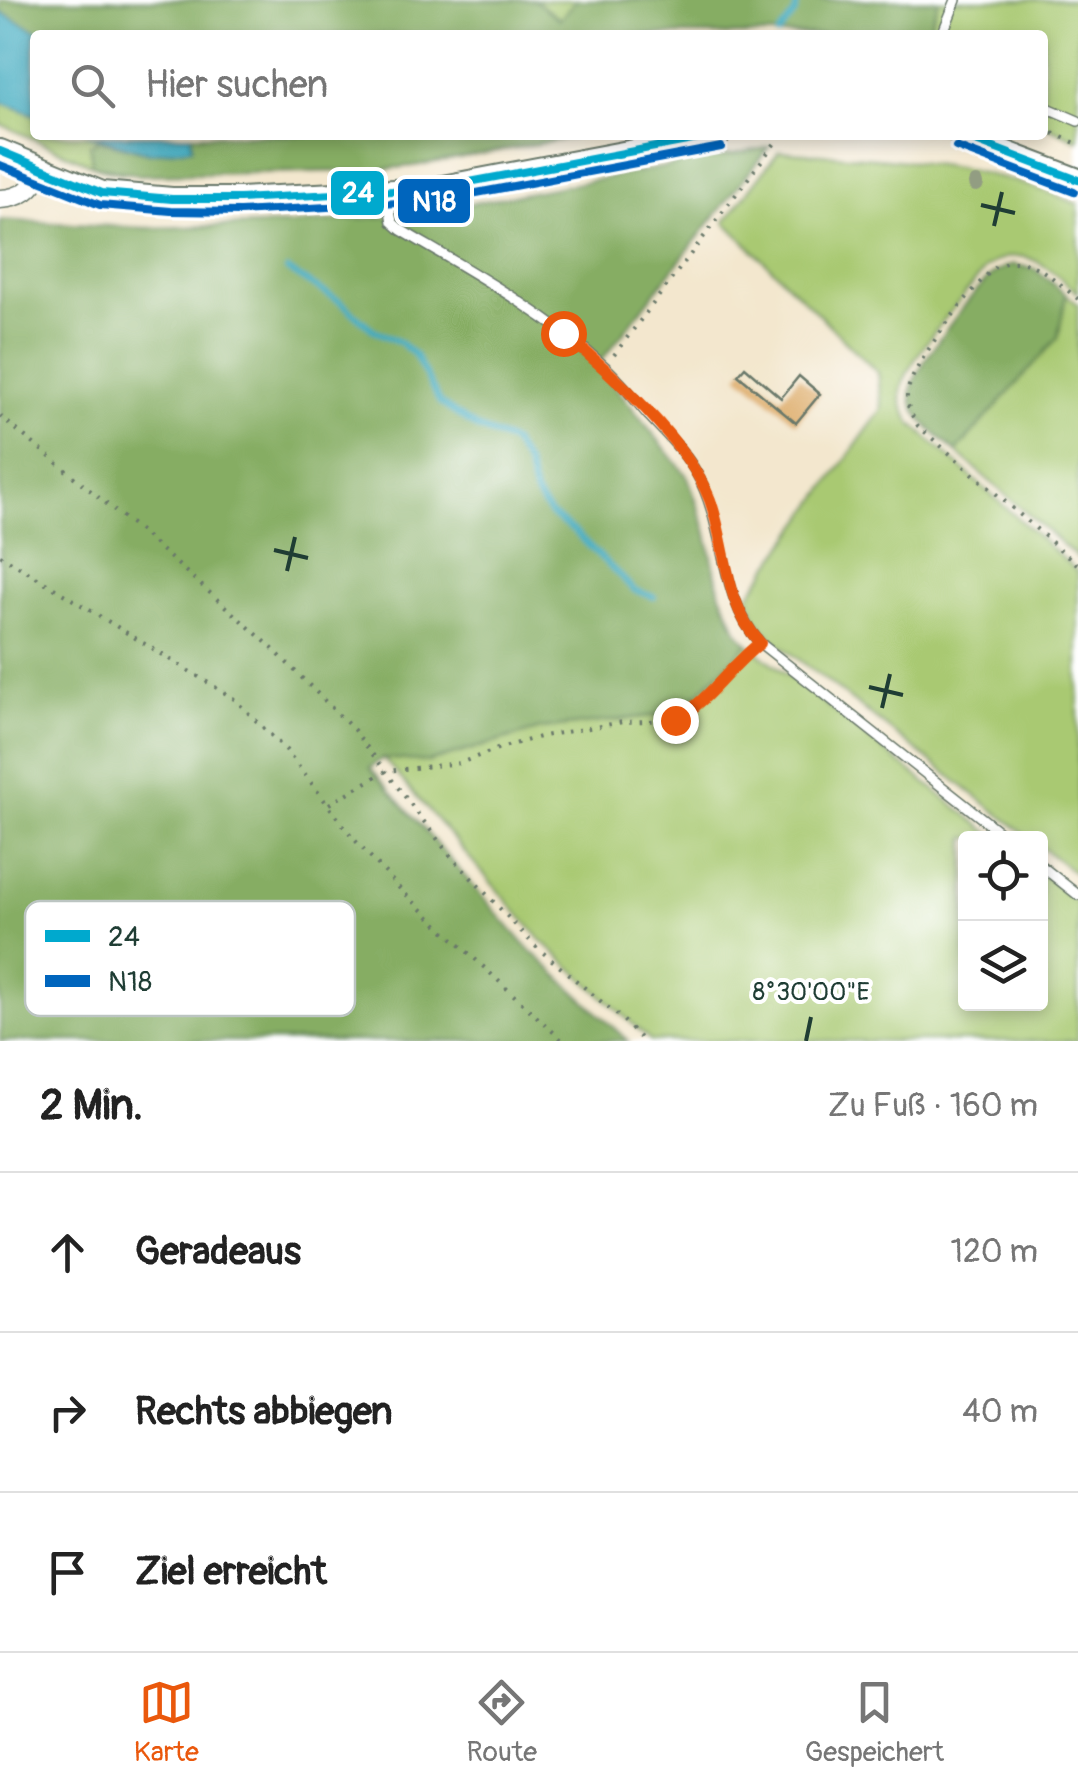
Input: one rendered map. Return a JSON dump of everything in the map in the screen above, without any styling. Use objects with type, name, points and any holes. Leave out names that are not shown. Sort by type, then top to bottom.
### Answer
[{"type":"main road","points":[[0,152],[102,192],[148,198],[240,199],[387,193],[469,183],[693,140]]},
{"type":"main road","points":[[973,140],[1078,180]]},
{"type":"street","points":[[0,199],[32,189],[42,170]]},
{"type":"lane","points":[[944,30],[956,0]]},
{"type":"lane","points":[[1048,108],[1078,121]]},
{"type":"lane","points":[[387,193],[392,222],[515,300],[605,367],[695,470],[709,499],[734,602],[744,624],[760,643],[998,831]]},
{"type":"lane","points":[[1048,871],[1078,895]]},
{"type":"path","points":[[1048,131],[1078,144]]},
{"type":"path","points":[[605,367],[775,140]]},
{"type":"path","points":[[1078,299],[1041,269],[1027,262],[1004,262],[994,268],[915,368],[906,394],[918,426],[1078,564]]},
{"type":"path","points":[[0,416],[270,645],[354,730],[448,853],[522,932],[643,1041]]},
{"type":"path","points":[[0,554],[233,698],[286,750],[354,839],[401,890],[563,1041]]},
{"type":"path","points":[[329,804],[386,771],[460,764],[543,736],[623,722],[675,720],[691,711],[736,662],[760,643]]},
{"type":"green space","points":[[0,0],[1078,0],[1078,140],[1048,126],[1048,30],[30,30],[30,137],[0,124]]},
{"type":"green space","points":[[0,0],[534,0],[560,19],[576,0],[939,0],[928,30],[35,30],[0,12]]},
{"type":"green space","points":[[36,140],[559,140],[413,166],[361,171],[121,173],[101,169]]},
{"type":"green space","points":[[101,140],[149,153],[192,148],[191,140],[559,140],[413,166],[361,171],[140,175],[92,165],[90,145]]},
{"type":"green space","points":[[769,147],[598,365],[688,477],[706,529],[719,589],[736,629],[748,644],[688,703],[668,714],[541,729],[428,762],[383,758],[370,768],[525,945],[628,1041],[0,1041],[0,220],[146,228],[295,224],[415,214]]},
{"type":"green space","points":[[779,151],[968,170],[1041,189],[1078,204],[1078,293],[1046,267],[1024,257],[1012,256],[986,268],[923,347],[904,380],[901,397],[911,423],[1078,572],[1078,876],[1048,852],[1048,831],[1021,831],[775,641],[755,617],[749,595],[882,409],[878,373],[725,222]]},
{"type":"green space","points":[[1013,264],[1035,269],[1066,294],[1058,337],[956,452],[926,425],[915,409],[911,391],[914,381],[972,296],[994,273]]},
{"type":"green space","points":[[1066,294],[1078,304],[1078,558],[956,452],[1058,337]]},
{"type":"green space","points":[[748,644],[987,831],[958,831],[958,1011],[1048,1011],[1048,879],[1078,903],[1078,1041],[651,1041],[541,940],[383,758],[428,762],[541,729],[668,714],[689,703]]},
{"type":"water","points":[[0,12],[35,30],[30,30],[30,113],[0,102]]},
{"type":"water","points":[[105,140],[191,140],[192,148],[149,153]]},
{"type":"building","points":[[745,367],[781,398],[799,376],[820,394],[796,423],[738,375]]},
{"type":"waterway","points":[[782,30],[795,13],[798,0]]},
{"type":"waterway","points":[[287,270],[341,302],[372,329],[415,355],[440,403],[477,428],[512,442],[527,465],[535,494],[551,515],[575,532],[634,590],[654,597]]},
{"type":"transit line","name":"24","points":[[0,151],[102,193],[240,199],[432,189],[692,140]]},
{"type":"transit line","name":"24","points":[[973,140],[1078,180]]},
{"type":"transit line","name":"N18","points":[[0,165],[100,205],[240,212],[434,201],[721,147]]},
{"type":"transit line","name":"N18","points":[[956,147],[1074,192]]},
{"type":"route","points":[[563,333],[605,367],[695,470],[717,526],[734,602],[744,624],[760,643],[736,662],[691,711],[675,720]]}]
